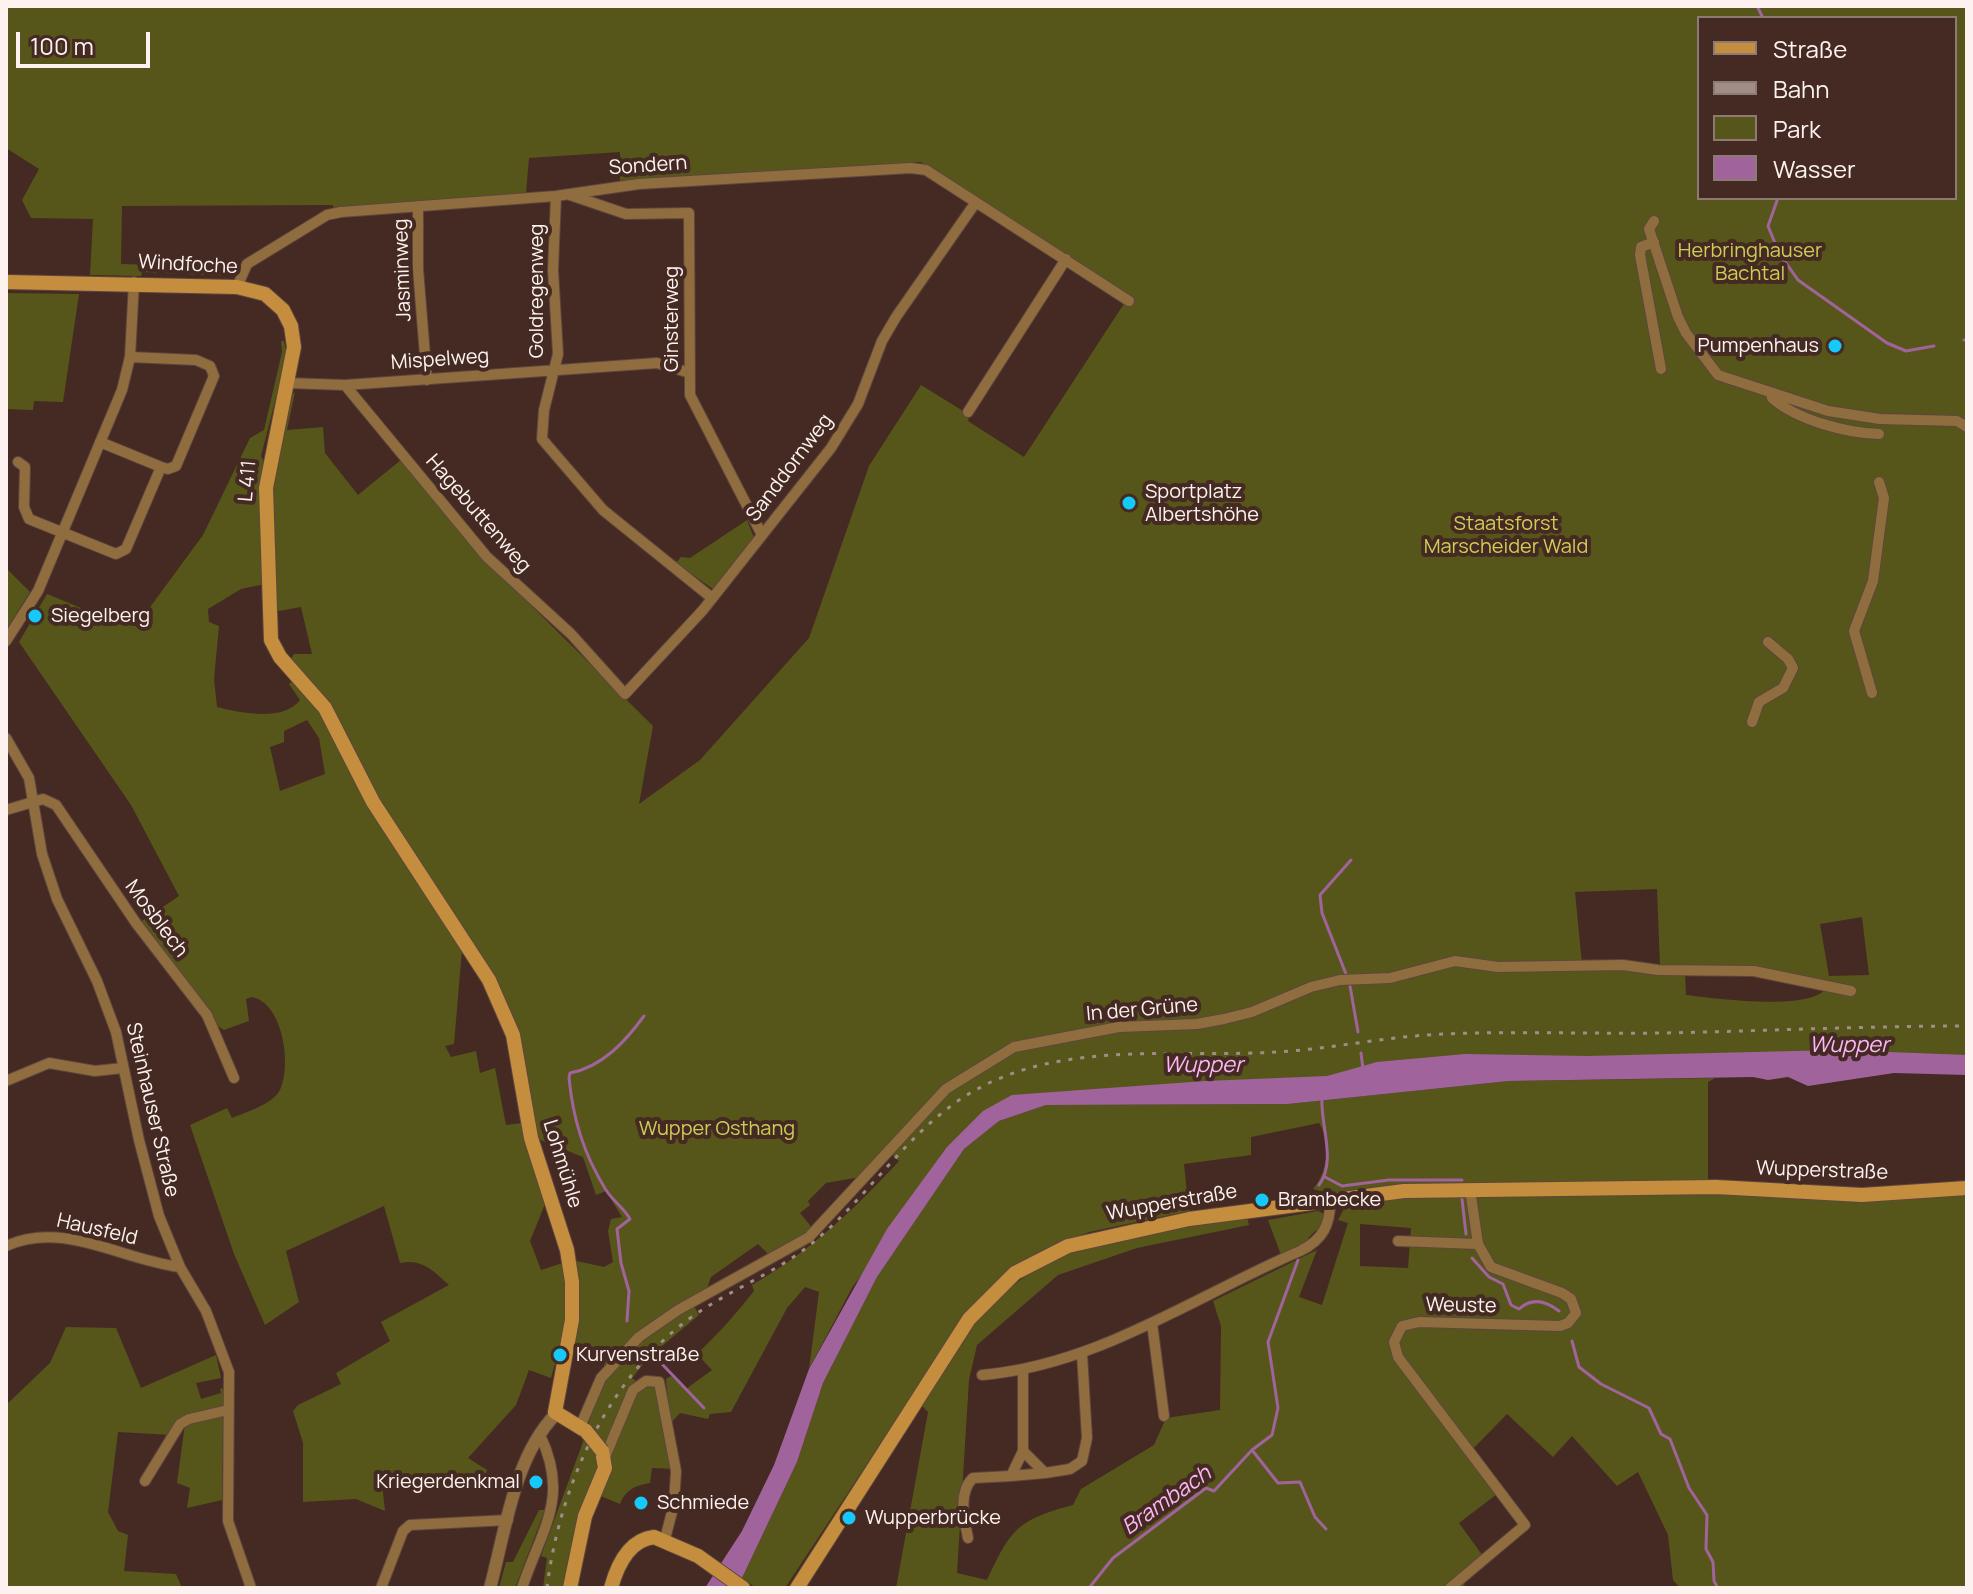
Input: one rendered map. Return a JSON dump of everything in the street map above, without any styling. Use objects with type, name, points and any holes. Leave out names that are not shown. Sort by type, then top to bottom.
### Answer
[{"type":"main road","name":"Windfoche","points":[[6,282],[134,282],[237,287],[265,294],[286,314],[294,347],[287,383]]},
{"type":"main road","name":"L 411","points":[[287,383],[266,488],[271,640],[280,657],[325,708],[373,802],[489,980],[513,1035]]},
{"type":"main road","name":"Lohmühle","points":[[513,1035],[531,1138],[567,1250],[573,1305],[556,1414]]},
{"type":"main road","name":"Wupperstraße","points":[[797,1588],[969,1319],[1015,1273],[1060,1249],[1122,1231],[1330,1199],[1404,1191],[1716,1187],[1862,1195],[1967,1188]]},
{"type":"main road","points":[[556,1414],[583,1429],[603,1454],[603,1474],[582,1527],[570,1588]]},
{"type":"main road","points":[[611,1588],[622,1560],[639,1542],[650,1537],[665,1539],[743,1588]]},
{"type":"street","name":"Sondern","points":[[237,287],[247,264],[327,215],[560,195],[639,184],[911,168],[926,170],[1129,301]]},
{"type":"street","name":"Goldregenweg","points":[[560,195],[553,270],[558,354],[542,420],[542,439],[603,510],[712,598]]},
{"type":"street","name":"Ginsterweg","points":[[560,195],[626,214],[689,213],[690,395],[762,535]]},
{"type":"street","name":"Sanddornweg","points":[[625,694],[712,598],[846,427],[896,317],[976,202]]},
{"type":"street","name":"Jasminweg","points":[[418,206],[418,269],[427,380]]},
{"type":"street","points":[[1654,221],[1649,229],[1686,333],[1718,375],[1828,411],[1880,419],[1957,421],[1967,427]]},
{"type":"street","points":[[1654,242],[1641,247],[1640,255],[1661,369]]},
{"type":"street","points":[[968,412],[1066,259]]},
{"type":"street","points":[[6,641],[31,606],[122,390],[130,357],[134,282]]},
{"type":"street","points":[[100,442],[161,467],[168,469],[176,466],[214,376],[210,366],[196,360],[130,357]]},
{"type":"street","name":"Mispelweg","points":[[287,383],[345,385],[657,363],[690,373]]},
{"type":"street","name":"Hagebuttenweg","points":[[345,385],[487,557],[571,634],[625,694]]},
{"type":"street","points":[[1771,393],[1772,398],[1790,409],[1860,433],[1879,434]]},
{"type":"street","points":[[18,462],[25,467],[26,515],[116,554],[126,549],[161,467]]},
{"type":"street","points":[[1872,693],[1854,631],[1873,581],[1884,498],[1879,482]]},
{"type":"street","points":[[1752,722],[1759,702],[1783,688],[1793,668],[1788,659],[1768,642]]},
{"type":"street","name":"Steinhauser Straße","points":[[6,738],[29,778],[42,854],[57,899],[107,1005],[159,1216],[180,1267],[206,1311],[229,1372],[228,1521],[251,1588]]},
{"type":"street","points":[[6,810],[33,800]]},
{"type":"street","name":"Mosblech","points":[[33,800],[49,801],[62,812],[128,912],[207,1015],[234,1078]]},
{"type":"street","name":"In der Grüne","points":[[583,1429],[601,1378],[639,1337],[678,1310],[809,1237],[946,1089],[1014,1047],[1119,1027],[1197,1024],[1224,1019],[1252,1012],[1311,987],[1340,980],[1390,978],[1455,961],[1498,967],[1623,965],[1658,970],[1754,971],[1851,991]]},
{"type":"street","points":[[6,1081],[49,1063],[95,1071],[123,1068]]},
{"type":"street","points":[[1398,1241],[1478,1244],[1470,1189]]},
{"type":"street","points":[[982,1375],[1023,1371],[1082,1354],[1318,1241],[1328,1225],[1330,1199]]},
{"type":"street","name":"Hausfeld","points":[[6,1246],[29,1238],[58,1236],[180,1267]]},
{"type":"street","name":"Weuste","points":[[1450,1588],[1525,1525],[1398,1357],[1395,1336],[1402,1326],[1419,1322],[1560,1326],[1568,1323],[1576,1313],[1575,1306],[1562,1293],[1501,1274],[1491,1267],[1478,1244]]},
{"type":"street","points":[[1152,1323],[1164,1416]]},
{"type":"street","points":[[968,1538],[964,1492],[973,1478],[1045,1473],[1070,1469],[1082,1461],[1087,1438],[1082,1354]]},
{"type":"street","points":[[1011,1476],[1023,1451],[1023,1371]]},
{"type":"street","points":[[603,1454],[633,1390],[646,1381],[659,1382],[676,1471],[674,1504],[665,1539]]},
{"type":"street","points":[[145,1481],[180,1424],[228,1410]]},
{"type":"street","points":[[490,1588],[516,1489],[540,1435],[556,1414]]},
{"type":"street","points":[[522,1588],[556,1491],[552,1463],[540,1435]]},
{"type":"street","points":[[1023,1451],[1045,1473]]},
{"type":"street","points":[[381,1588],[403,1531],[410,1525],[508,1520]]},
{"type":"green space","name":"Staatsforst Marscheider Wald","points":[[6,6],[1967,6],[1967,1058],[1055,1098],[987,1119],[853,1286],[809,1369],[819,1292],[805,1287],[787,1308],[731,1412],[710,1414],[708,1419],[680,1413],[670,1424],[678,1469],[652,1468],[650,1483],[632,1489],[620,1504],[601,1496],[578,1514],[563,1588],[543,1588],[547,1558],[541,1556],[583,1442],[597,1394],[613,1369],[560,1346],[551,1378],[529,1370],[516,1405],[468,1458],[487,1470],[484,1478],[382,1483],[385,1511],[356,1499],[303,1502],[303,1443],[293,1411],[298,1405],[341,1384],[336,1373],[390,1341],[381,1322],[449,1285],[421,1264],[400,1263],[384,1206],[286,1251],[299,1302],[265,1325],[234,1254],[190,1125],[227,1108],[232,1118],[259,1107],[277,1095],[284,1079],[285,1066],[278,1022],[263,1002],[252,997],[246,999],[249,1021],[224,1030],[216,1025],[139,923],[179,896],[131,805],[19,642],[47,594],[120,624],[133,623],[145,614],[203,535],[250,438],[264,430],[282,352],[281,341],[284,341],[287,355],[261,456],[264,463],[260,511],[265,584],[241,589],[208,609],[209,622],[219,626],[214,679],[217,707],[261,714],[293,707],[300,700],[289,684],[302,672],[291,659],[294,654],[312,654],[301,607],[273,612],[273,470],[289,397],[295,392],[287,430],[323,427],[325,453],[358,495],[402,459],[479,554],[653,726],[639,804],[700,760],[809,638],[869,466],[921,385],[963,411],[969,417],[968,421],[1024,457],[1129,296],[921,162],[620,182],[620,152],[529,158],[526,193],[334,209],[333,205],[122,206],[121,264],[236,267],[223,276],[142,272],[141,276],[90,275],[93,219],[31,218],[22,200],[39,169],[6,148]],"holes":[[[307,720],[319,738],[325,774],[280,791],[270,747],[284,742],[284,731]],[[383,830],[493,976],[522,1043],[538,1139],[583,1157],[596,1195],[606,1191],[622,1217],[611,1219],[608,1231],[613,1262],[604,1267],[572,1260],[541,1270],[530,1241],[545,1204],[522,1123],[506,1125],[495,1068],[480,1073],[476,1051],[451,1057],[445,1046],[454,1044],[462,950]],[[1657,889],[1660,967],[1582,964],[1575,892]],[[1862,917],[1869,975],[1829,976],[1820,924]],[[1753,971],[1826,988],[1817,995],[1782,1002],[1686,995],[1685,972]],[[886,1149],[899,1161],[830,1229],[752,1285],[754,1291],[697,1354],[712,1370],[686,1389],[671,1376],[666,1379],[670,1424],[659,1386],[642,1385],[632,1378],[650,1356],[699,1315],[690,1299],[706,1291],[711,1277],[758,1244],[771,1257],[813,1229],[800,1213],[826,1183],[860,1177]]]},
{"type":"green space","points":[[6,293],[79,294],[63,402],[34,401],[33,410],[6,409]]},
{"type":"green space","points":[[747,520],[754,538],[713,589],[676,563],[681,557],[690,558]]},
{"type":"green space","points":[[6,568],[30,592],[6,630]]},
{"type":"green space","points":[[1715,1078],[1708,1082],[1708,1183],[1395,1185],[1335,1195],[1313,1189],[1322,1175],[1327,1148],[1319,1123],[1251,1137],[1251,1155],[1184,1164],[1189,1211],[1089,1232],[1050,1248],[962,1320],[785,1588],[756,1588],[742,1578],[797,1462],[823,1383],[877,1277],[964,1149],[999,1121],[1046,1105],[1288,1104],[1509,1081]]},
{"type":"green space","points":[[1967,1193],[1967,1588],[1680,1588],[1673,1580],[1668,1535],[1638,1472],[1617,1486],[1572,1436],[1553,1457],[1507,1414],[1470,1452],[1501,1491],[1459,1523],[1483,1556],[1458,1578],[1467,1588],[896,1588],[928,1412],[922,1406],[971,1328],[1000,1297],[1030,1274],[1096,1244],[1247,1217],[1249,1225],[1137,1248],[1058,1275],[977,1345],[969,1380],[957,1573],[987,1580],[1003,1549],[1018,1529],[1039,1516],[1073,1505],[1081,1489],[1154,1445],[1166,1418],[1220,1410],[1221,1326],[1213,1301],[1317,1250],[1299,1297],[1322,1305],[1348,1223],[1338,1220],[1345,1207],[1370,1200],[1470,1195]],"holes":[[[1360,1224],[1411,1228],[1408,1268],[1360,1266]]]},
{"type":"green space","points":[[1318,1211],[1326,1215],[1319,1232],[1316,1230],[1308,1238],[1310,1242],[1281,1255],[1268,1220]]},
{"type":"green space","points":[[66,1327],[116,1328],[141,1388],[216,1355],[221,1378],[196,1383],[201,1399],[221,1393],[220,1388],[226,1390],[223,1407],[179,1420],[171,1435],[118,1432],[108,1512],[118,1531],[128,1535],[124,1571],[176,1574],[182,1588],[6,1588],[6,1405],[50,1363]]},
{"type":"green space","points":[[223,1414],[222,1500],[187,1508],[190,1488],[177,1483],[185,1424]]},
{"type":"green space","points":[[539,1510],[545,1510],[515,1588],[499,1588],[506,1562],[513,1562]]},
{"type":"water","points":[[1837,1050],[1967,1055],[1967,1075],[1894,1073],[1808,1086],[1788,1077],[1768,1080],[1753,1077],[1509,1081],[1288,1104],[1046,1105],[999,1121],[964,1149],[877,1277],[823,1383],[797,1462],[742,1578],[732,1588],[705,1588],[742,1531],[774,1465],[809,1369],[887,1229],[947,1147],[983,1111],[1012,1095],[1327,1076],[1377,1062],[1465,1054],[1587,1056]]},
{"type":"waterway","points":[[1757,6],[1762,16]]},
{"type":"waterway","points":[[1777,200],[1768,226],[1779,253],[1798,280],[1887,343],[1906,351],[1934,346]]},
{"type":"waterway","points":[[1346,974],[1322,913],[1320,895],[1351,860]]},
{"type":"waterway","points":[[1350,986],[1358,1032]]},
{"type":"waterway","points":[[627,1321],[629,1291],[621,1263],[617,1229],[630,1219],[606,1190],[591,1163],[576,1121],[569,1078],[570,1073],[582,1070],[612,1052],[644,1016]]},
{"type":"waterway","points":[[1361,1053],[1363,1069]]},
{"type":"waterway","name":"Brambach","points":[[1319,1185],[1327,1165],[1322,1097]]},
{"type":"waterway","points":[[1325,1177],[1342,1186],[1389,1180],[1462,1180]]},
{"type":"waterway","points":[[1462,1199],[1466,1234]]},
{"type":"waterway","points":[[1472,1258],[1489,1277],[1503,1284],[1511,1305],[1519,1309],[1539,1302],[1559,1311]]},
{"type":"waterway","name":"Brambach","points":[[1089,1588],[1113,1558],[1206,1488],[1214,1491],[1252,1450],[1272,1435],[1278,1408],[1268,1342],[1298,1260]]},
{"type":"waterway","points":[[1572,1341],[1579,1367],[1601,1384],[1649,1408],[1661,1434],[1670,1439],[1689,1488],[1707,1515],[1706,1549],[1713,1562],[1714,1581],[1718,1588]]},
{"type":"waterway","points":[[662,1364],[704,1408]]},
{"type":"waterway","points":[[1252,1450],[1278,1483],[1300,1482],[1315,1517],[1326,1529]]},
{"type":"railway","points":[[547,1588],[553,1550],[576,1475],[611,1404],[634,1372],[689,1319],[785,1263],[823,1234],[910,1142],[958,1101],[985,1085],[1019,1071],[1091,1057],[1276,1052],[1444,1034],[1967,1026]]},
{"type":"place","name":"Pumpenhaus","points":[[1835,346]]},
{"type":"place","name":"Sportplatz Albertshöhe","points":[[1129,503]]},
{"type":"place","name":"Siegelberg","points":[[35,616]]},
{"type":"place","name":"Brambecke","points":[[1262,1200]]},
{"type":"place","name":"Kurvenstraße","points":[[560,1355]]},
{"type":"place","name":"Kriegerdenkmal","points":[[536,1482]]},
{"type":"place","name":"Schmiede","points":[[641,1503]]},
{"type":"place","name":"Wupperbrücke","points":[[849,1518]]},
{"type":"park label","name":"Herbringhauser Bachtal","points":[[1750,262]]},
{"type":"park label","name":"Wupper Osthang","points":[[717,1129]]},
{"type":"water label","name":"Wupper","points":[[1849,1046]]},
{"type":"water label","name":"Wupper","points":[[1203,1066]]}]
